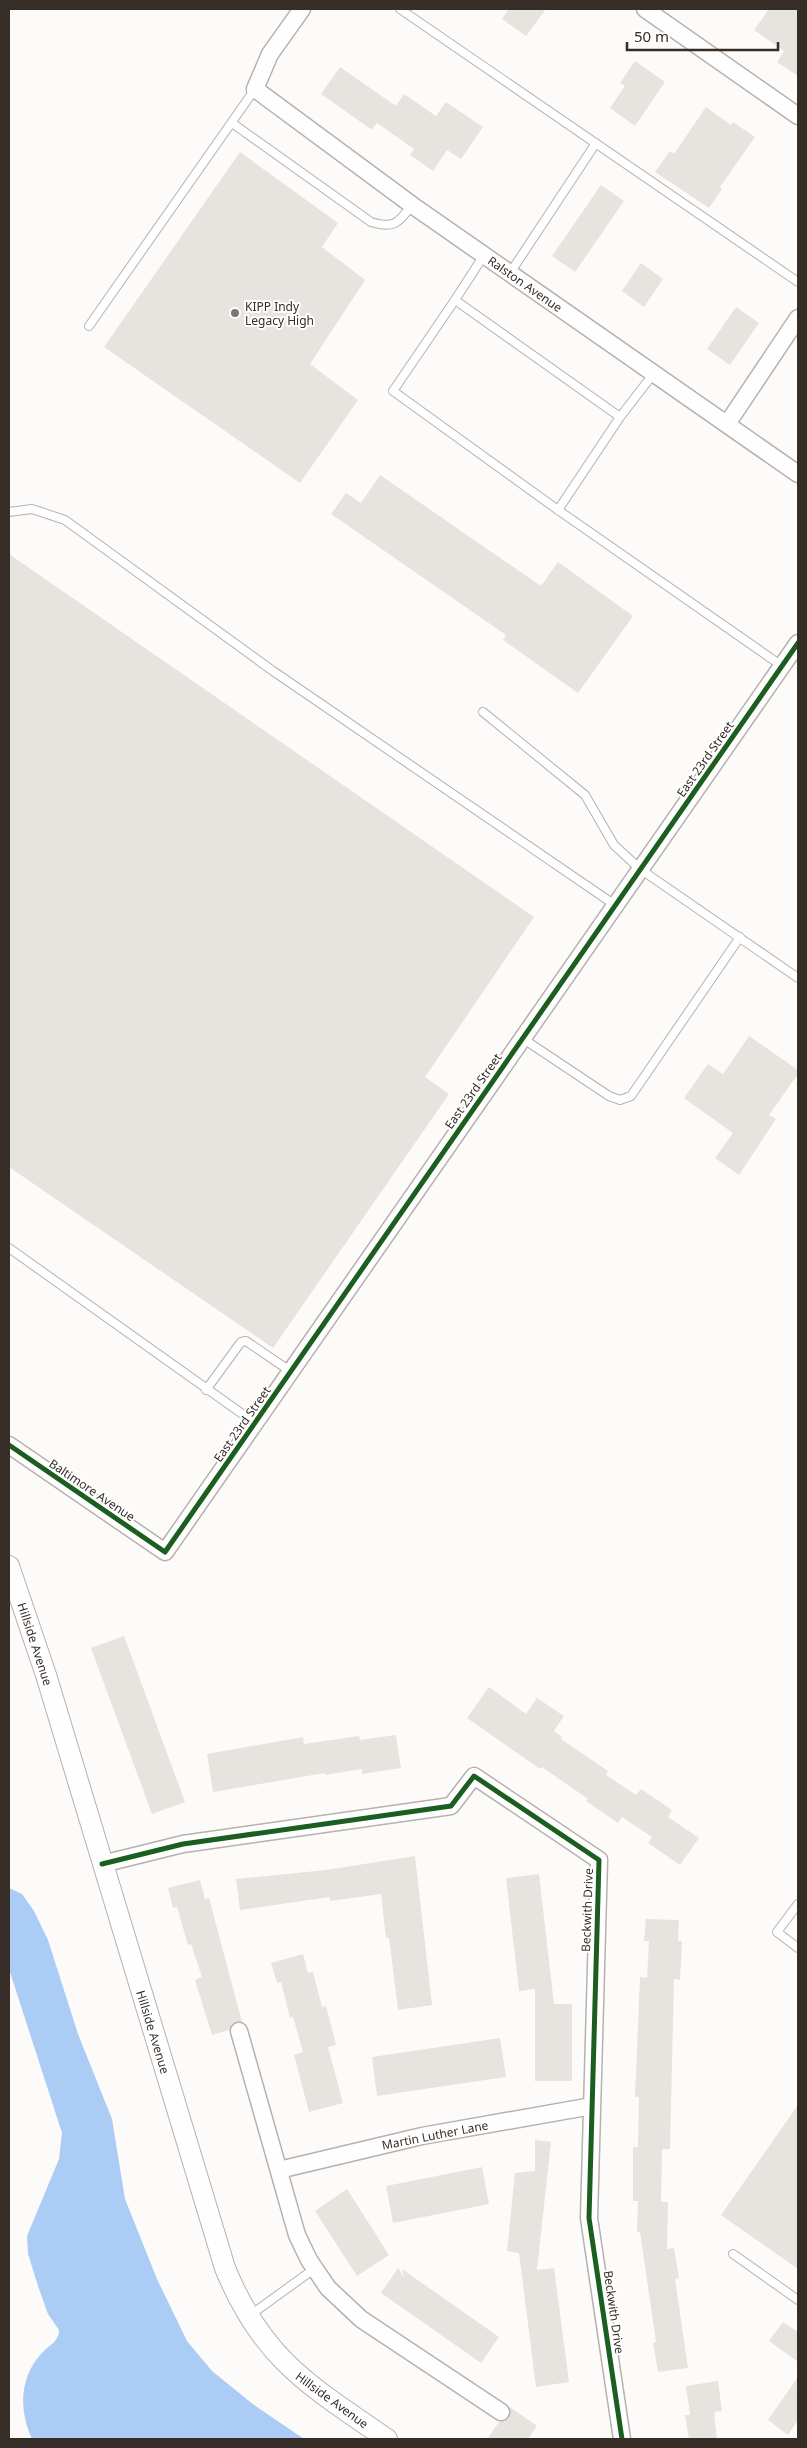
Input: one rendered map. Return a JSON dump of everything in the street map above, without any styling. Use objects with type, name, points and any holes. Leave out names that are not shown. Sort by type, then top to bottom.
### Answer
[{"type":"street","points":[[255,89],[270,54],[302,9]]},
{"type":"street","points":[[646,9],[798,116]]},
{"type":"street","name":"Ralston Avenue","points":[[255,89],[412,205],[798,474]]},
{"type":"street","points":[[727,424],[798,318]]},
{"type":"street","name":"East 23rd Street","points":[[164,1552],[798,642]]},
{"type":"street","name":"Baltimore Avenue","points":[[9,1445],[164,1552]]},
{"type":"street","name":"Hillside Avenue","points":[[9,1566],[36,1645],[225,2268],[248,2317],[270,2347],[295,2374],[387,2439]]},
{"type":"street","name":"Beckwith Drive","points":[[102,1864],[183,1844],[451,1806],[474,1776],[599,1860],[590,2218],[622,2439]]},
{"type":"street","points":[[239,2031],[297,2235],[314,2269],[331,2292],[361,2318],[501,2412]]},
{"type":"street","name":"Martin Luther Lane","points":[[279,2170],[422,2136],[592,2106]]},
{"type":"lane","points":[[400,9],[798,282]]},
{"type":"lane","points":[[89,326],[255,89]]},
{"type":"lane","points":[[232,123],[371,222],[385,226],[398,223],[412,205]]},
{"type":"lane","points":[[510,273],[596,143]]},
{"type":"lane","points":[[484,255],[392,391],[558,510],[782,666]]},
{"type":"lane","points":[[455,300],[620,418]]},
{"type":"lane","points":[[558,510],[620,418],[654,374]]},
{"type":"lane","points":[[9,512],[32,510],[65,520],[273,671],[616,905]]},
{"type":"lane","points":[[483,712],[585,796],[614,845],[640,869],[798,978]]},
{"type":"lane","points":[[522,1038],[609,1096],[620,1100],[631,1096],[740,937]]},
{"type":"lane","points":[[9,1248],[254,1423]]},
{"type":"lane","points":[[206,1390],[241,1342],[246,1341],[290,1371]]},
{"type":"lane","points":[[798,1904],[777,1932],[798,1948]]},
{"type":"lane","points":[[733,2254],[798,2300]]},
{"type":"lane","points":[[248,2317],[314,2269]]},
{"type":"water","points":[[9,1888],[22,1894],[34,1911],[48,1940],[78,2034],[112,2119],[125,2199],[157,2279],[187,2341],[212,2371],[254,2405],[304,2439],[32,2439],[23,2406],[25,2384],[28,2373],[34,2363],[55,2341],[59,2330],[48,2314],[39,2289],[28,2254],[27,2236],[59,2159],[62,2133],[9,1969]]},
{"type":"building","points":[[509,9],[546,9],[526,36],[502,19]]},
{"type":"building","points":[[769,9],[798,9],[798,76],[777,62],[784,51],[754,30]]},
{"type":"building","points":[[635,61],[665,82],[635,126],[610,108],[625,86],[620,83]]},
{"type":"building","points":[[340,67],[396,106],[404,94],[436,116],[446,102],[483,127],[461,159],[447,150],[433,171],[410,155],[414,149],[377,123],[372,130],[321,94]]},
{"type":"building","points":[[706,107],[731,125],[733,122],[755,137],[720,187],[722,189],[709,208],[655,172],[670,151],[674,154]]},
{"type":"building","name":"KIPP Indy Legacy High","points":[[240,152],[338,223],[322,247],[365,280],[310,364],[358,400],[300,483],[104,347]]},
{"type":"building","points":[[601,185],[624,201],[575,272],[552,256]]},
{"type":"building","points":[[641,263],[663,279],[644,307],[622,291]]},
{"type":"building","points":[[736,307],[759,323],[730,365],[707,349]]},
{"type":"building","points":[[380,475],[541,586],[558,562],[633,616],[578,693],[503,640],[506,635],[331,514],[346,493],[361,503]]},
{"type":"building","points":[[9,554],[534,917],[425,1077],[449,1094],[273,1348],[9,1167]]},
{"type":"building","points":[[749,1036],[798,1070],[798,1074],[769,1115],[776,1119],[739,1175],[715,1158],[733,1133],[684,1098],[708,1064],[723,1074]]},
{"type":"building","points":[[124,1636],[185,1802],[152,1814],[91,1648]]},
{"type":"building","points":[[489,1687],[526,1714],[537,1698],[564,1716],[554,1731],[562,1737],[561,1739],[608,1771],[606,1775],[636,1795],[641,1789],[672,1810],[668,1817],[699,1838],[680,1865],[648,1843],[652,1837],[622,1817],[618,1823],[586,1801],[588,1799],[542,1767],[540,1769],[467,1718]]},
{"type":"building","points":[[396,1735],[401,1768],[362,1774],[362,1769],[325,1775],[325,1773],[213,1792],[207,1754],[303,1737],[304,1744],[359,1736],[360,1740]]},
{"type":"building","points":[[415,1856],[432,2005],[398,2010],[389,1938],[386,1938],[381,1894],[330,1901],[330,1897],[240,1910],[236,1879],[326,1870]]},
{"type":"building","points":[[539,1874],[554,2004],[572,2004],[572,2081],[535,2081],[535,1989],[519,1991],[506,1878]]},
{"type":"building","points":[[200,1880],[205,1899],[209,1898],[242,2022],[236,2022],[229,2030],[212,2035],[195,1980],[202,1977],[191,1944],[188,1945],[177,1907],[173,1908],[168,1888]]},
{"type":"building","points":[[646,1919],[679,1920],[678,1941],[682,1941],[680,1980],[674,1979],[670,2149],[662,2149],[661,2202],[668,2202],[667,2249],[674,2248],[679,2278],[675,2279],[688,2368],[658,2372],[653,2343],[656,2342],[640,2232],[637,2232],[638,2201],[633,2201],[633,2147],[638,2147],[639,2097],[635,2097],[640,1977],[647,1978],[649,1941],[644,1941]]},
{"type":"building","points":[[303,1954],[308,1973],[313,1972],[322,2007],[326,2006],[336,2045],[328,2047],[343,2103],[309,2112],[294,2055],[303,2052],[293,2017],[290,2018],[281,1982],[277,1983],[271,1963]]},
{"type":"building","points":[[500,2038],[506,2077],[377,2096],[372,2057]]},
{"type":"building","points":[[798,2105],[798,2269],[721,2215]]},
{"type":"building","points":[[535,2140],[551,2142],[537,2270],[554,2268],[569,2382],[536,2387],[519,2253],[507,2251],[515,2173],[535,2171]]},
{"type":"building","points":[[482,2167],[489,2204],[393,2223],[386,2186]]},
{"type":"building","points":[[347,2189],[389,2255],[357,2276],[315,2211]]},
{"type":"building","points":[[398,2268],[404,2278],[402,2269],[499,2337],[481,2363],[381,2293]]},
{"type":"building","points":[[783,2322],[798,2332],[798,2362],[769,2341]]},
{"type":"building","points":[[798,2377],[798,2420],[788,2435],[768,2420]]},
{"type":"building","points":[[718,2381],[722,2411],[714,2412],[717,2439],[689,2439],[685,2415],[690,2415],[686,2386]]},
{"type":"building","points":[[510,2407],[537,2426],[528,2439],[487,2439],[499,2422],[509,2418]]},
{"type":"cycle path","points":[[9,1445],[165,1552],[798,643]]},
{"type":"cycle path","points":[[102,1864],[183,1844],[451,1806],[474,1776],[599,1860],[589,2218],[622,2439]]},
{"type":"place","name":"KIPP Indy Legacy High","points":[[235,313]]}]
